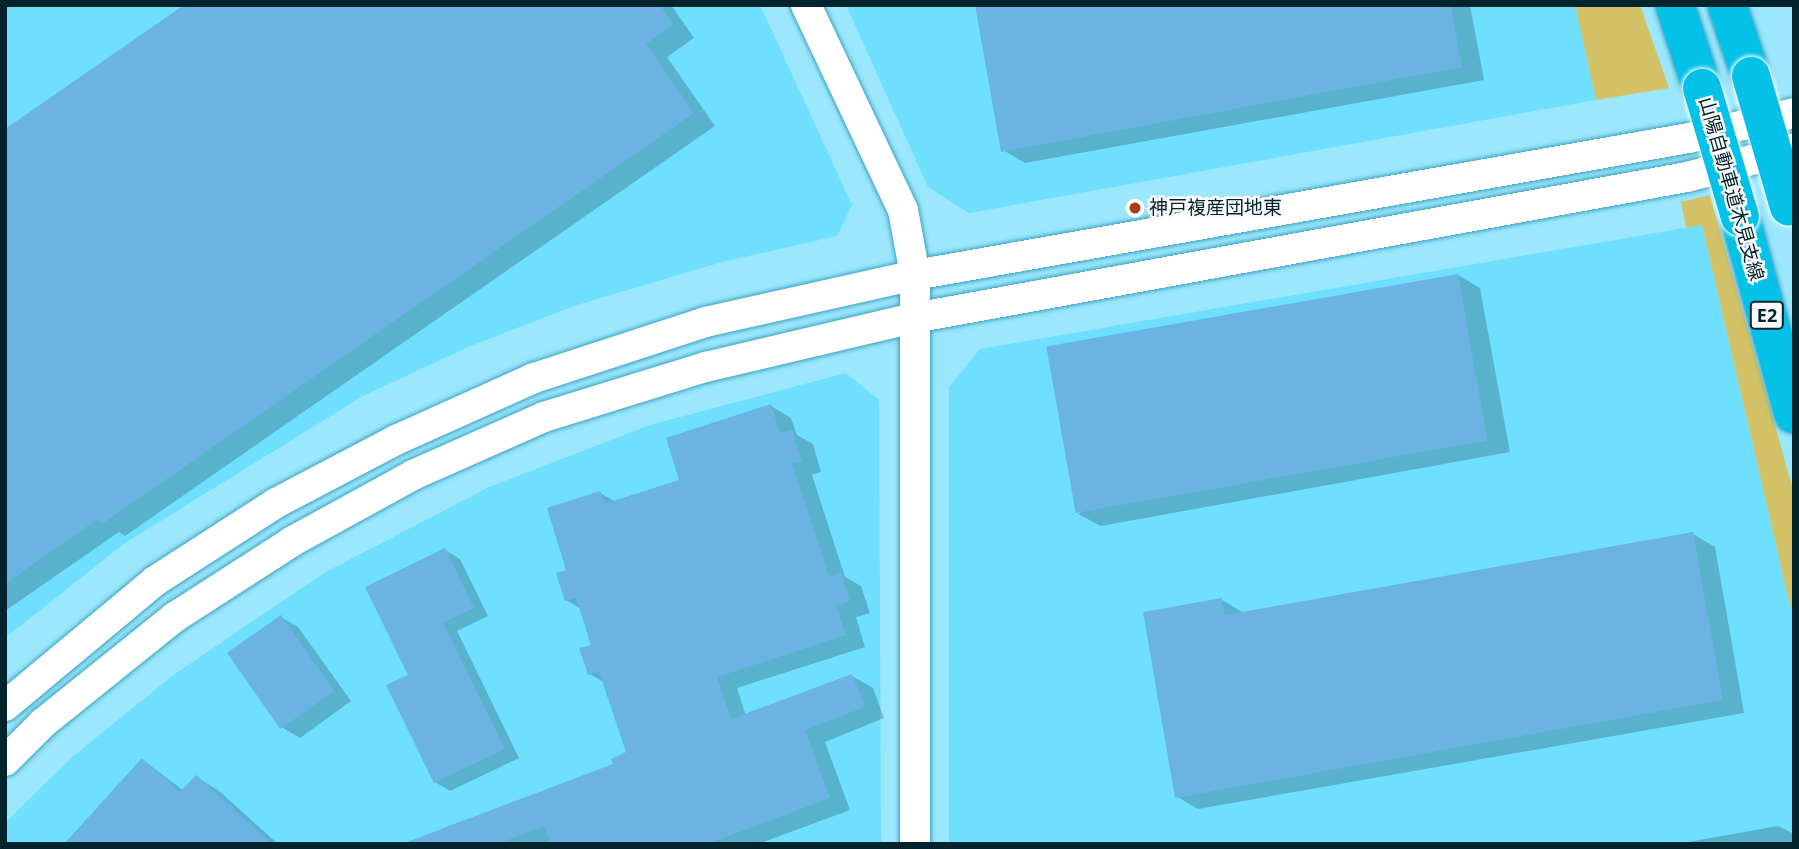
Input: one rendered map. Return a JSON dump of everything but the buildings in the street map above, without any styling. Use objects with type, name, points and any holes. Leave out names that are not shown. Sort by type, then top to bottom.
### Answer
[{"type":"highway","name":"山陽自動車道木見支線","points":[[1675,5],[1740,217],[1794,414]]},
{"type":"highway","points":[[1727,5],[1751,76],[1791,216]]},
{"type":"street","points":[[806,5],[903,210],[915,275],[915,844]]},
{"type":"street","points":[[5,706],[155,581],[276,503],[396,440],[534,378],[705,322],[915,275],[1689,138],[1794,113]]},
{"type":"street","points":[[5,761],[43,723],[175,617],[293,541],[413,475],[544,416],[705,367],[914,318],[1687,177],[1794,149]]},
{"type":"shaded area","points":[[5,5],[760,5],[852,205],[837,236],[722,262],[577,305],[468,347],[363,396],[125,543],[5,638]]},
{"type":"shaded area","points":[[846,5],[1575,5],[1596,100],[969,213],[928,187]]},
{"type":"shaded area","points":[[1575,5],[1640,5],[1669,88],[1596,100]]},
{"type":"shaded area","points":[[1710,195],[1794,493],[1794,623],[1702,225],[1686,228],[1681,202]]},
{"type":"shaded area","points":[[1702,225],[1794,623],[1794,844],[949,844],[949,387],[980,349]]},
{"type":"shaded area","points":[[846,373],[879,400],[881,844],[5,844],[5,823],[71,758],[172,676],[324,573],[489,487],[650,425]]},
{"type":"place","name":"神戸複産団地東","points":[[1135,208]]}]
